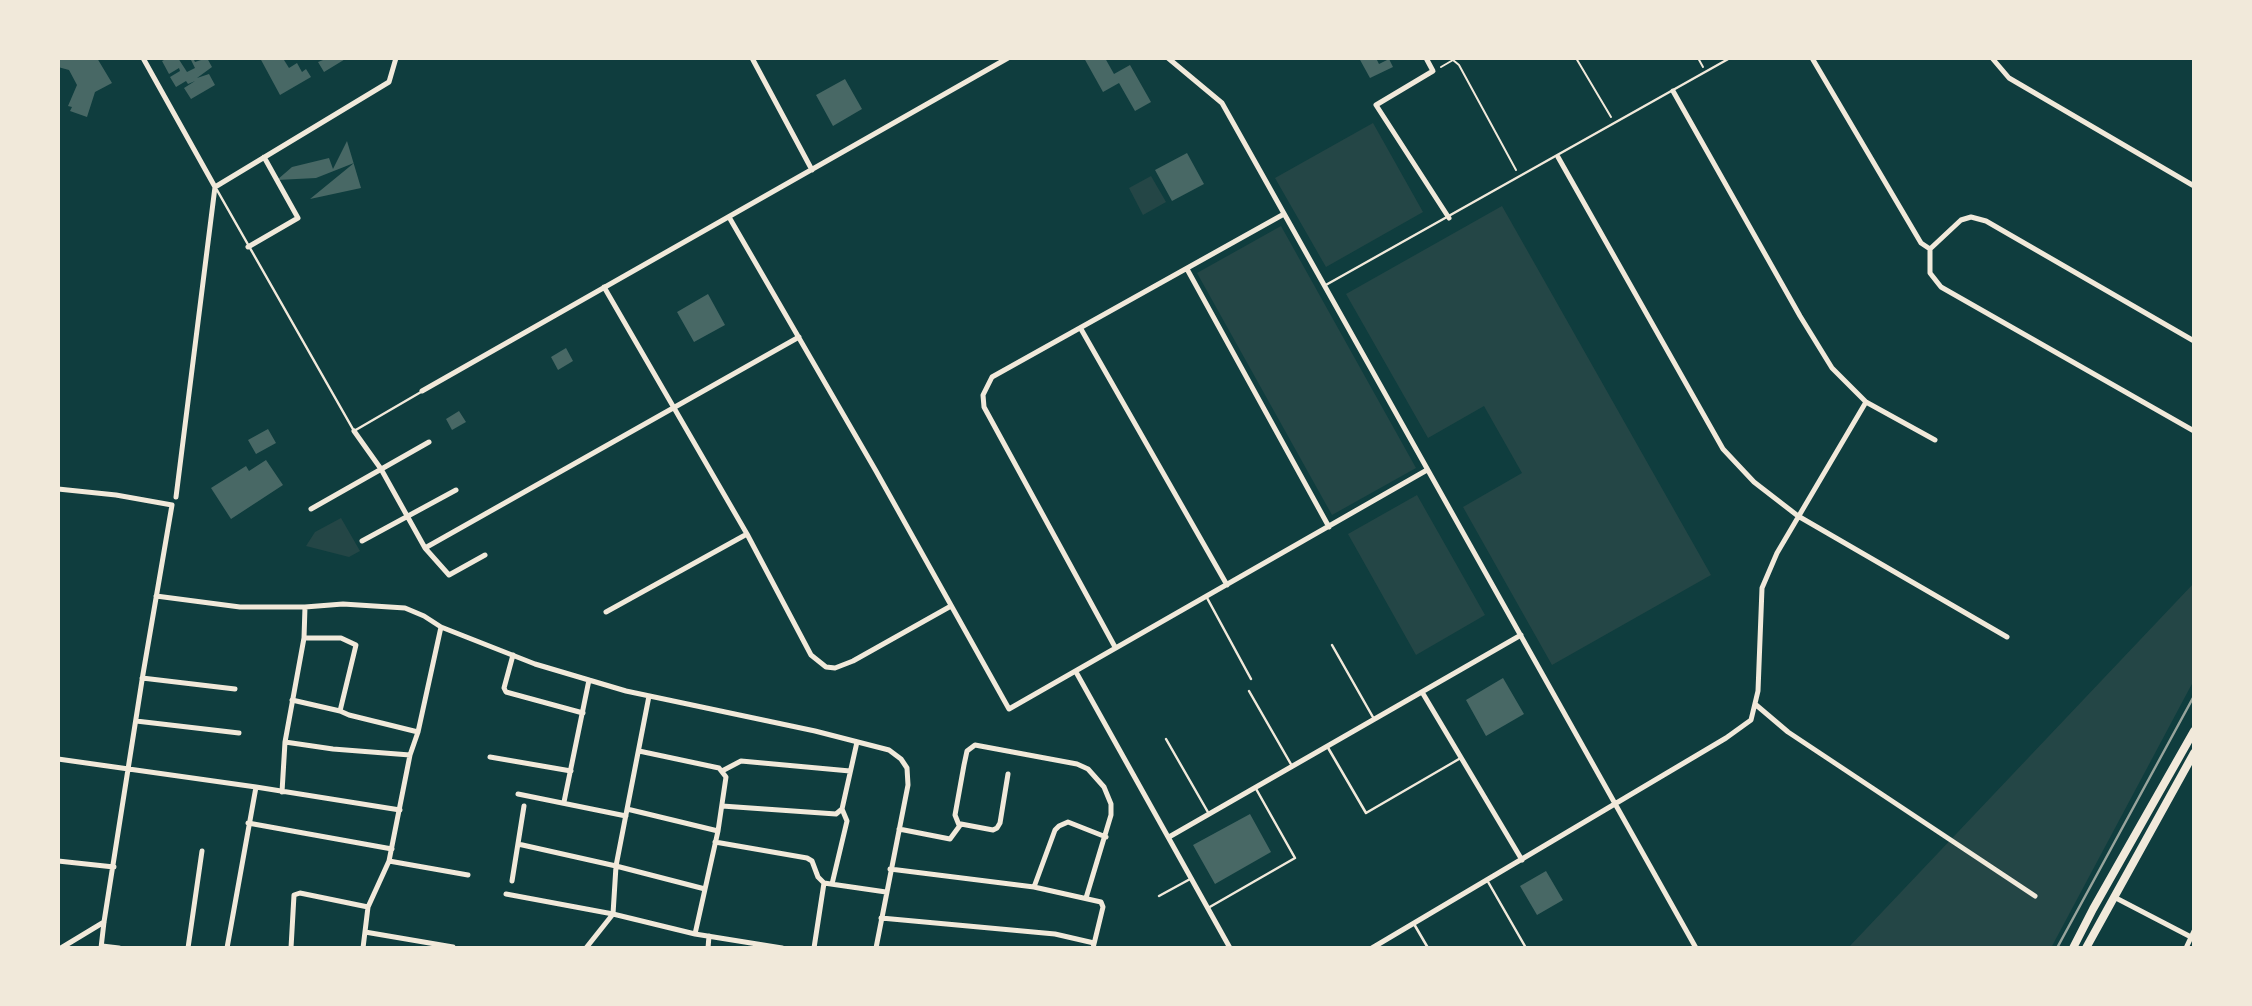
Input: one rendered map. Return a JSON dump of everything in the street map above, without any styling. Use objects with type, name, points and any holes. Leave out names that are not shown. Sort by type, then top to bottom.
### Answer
[{"type":"highway","points":[[2073,948],[2194,731]]},
{"type":"highway","points":[[2086,948],[2194,753]]},
{"type":"street","points":[[143,58],[215,187],[176,497]]},
{"type":"street","points":[[215,187],[389,82],[396,58]]},
{"type":"street","points":[[752,58],[812,170]]},
{"type":"street","points":[[422,391],[1007,58]]},
{"type":"street","points":[[1168,58],[1222,103],[1696,948]]},
{"type":"street","points":[[1426,58],[1433,71],[1376,104],[1448,218]]},
{"type":"street","points":[[1812,58],[1921,243],[1930,249]]},
{"type":"street","points":[[1992,58],[2009,78],[2194,186]]},
{"type":"street","points":[[1673,91],[1832,368],[1866,402],[1935,440]]},
{"type":"street","points":[[1558,156],[1723,449],[1754,482],[1798,516],[2007,637]]},
{"type":"street","points":[[248,247],[298,218],[264,157]]},
{"type":"street","points":[[1115,647],[985,407],[983,395],[992,377],[1284,214]]},
{"type":"street","points":[[729,216],[1009,709],[1427,470]]},
{"type":"street","points":[[2194,341],[1986,221],[1971,217],[1961,220],[1930,249],[1930,273],[1941,287],[2194,431]]},
{"type":"street","points":[[1186,269],[1329,527]]},
{"type":"street","points":[[604,287],[747,534],[811,655],[827,667],[835,668],[853,661],[951,606]]},
{"type":"street","points":[[1081,329],[1227,585]]},
{"type":"street","points":[[425,548],[799,337]]},
{"type":"street","points":[[1372,948],[1614,806],[1751,720],[1758,691],[1762,588],[1777,553],[1866,402]]},
{"type":"street","points":[[354,431],[382,469],[425,548],[449,575],[485,555]]},
{"type":"street","points":[[311,509],[377,474],[429,442]]},
{"type":"street","points":[[58,489],[116,495],[172,505],[104,922],[102,947],[119,948]]},
{"type":"street","points":[[362,541],[456,490]]},
{"type":"street","points":[[606,612],[747,534]]},
{"type":"street","points":[[156,596],[240,607],[344,604],[405,608],[441,627],[535,664],[626,691],[815,730],[889,750],[907,768],[908,785],[876,948]]},
{"type":"street","points":[[282,792],[285,742],[304,638],[306,607]]},
{"type":"street","points":[[363,948],[368,907],[389,861],[441,627]]},
{"type":"street","points":[[1169,837],[1521,635]]},
{"type":"street","points":[[304,638],[341,638],[356,645],[340,710]]},
{"type":"street","points":[[513,655],[503,688],[506,692],[583,713]]},
{"type":"street","points":[[1076,671],[1230,948]]},
{"type":"street","points":[[142,678],[235,689]]},
{"type":"street","points":[[564,802],[589,680]]},
{"type":"street","points":[[1422,692],[1522,860]]},
{"type":"street","points":[[586,948],[613,914],[616,866],[649,696]]},
{"type":"street","points":[[292,700],[340,710],[349,715],[418,732]]},
{"type":"street","points":[[1755,704],[1788,732],[2035,896]]},
{"type":"street","points":[[136,721],[239,733]]},
{"type":"street","points":[[285,742],[411,755]]},
{"type":"street","points":[[832,884],[846,821],[842,809],[857,742]]},
{"type":"street","points":[[899,829],[950,839],[958,825],[955,815],[967,751],[975,745],[1077,764],[1088,769],[1104,788],[1111,804],[1106,837],[1086,898]]},
{"type":"street","points":[[639,751],[719,768],[726,777],[718,831],[695,934]]},
{"type":"street","points":[[490,757],[571,771]]},
{"type":"street","points":[[58,759],[400,810]]},
{"type":"street","points":[[722,771],[741,761],[850,771]]},
{"type":"street","points":[[958,825],[989,831],[997,828],[1008,774]]},
{"type":"street","points":[[227,948],[256,787]]},
{"type":"street","points":[[518,794],[627,812],[718,831]]},
{"type":"street","points":[[512,881],[524,806]]},
{"type":"street","points":[[722,806],[836,814],[842,809]]},
{"type":"street","points":[[1034,887],[1055,830],[1059,826],[1068,822],[1106,837]]},
{"type":"street","points":[[248,823],[392,849]]},
{"type":"street","points":[[715,842],[807,858],[812,861],[818,877],[824,883],[886,892]]},
{"type":"street","points":[[518,844],[705,889]]},
{"type":"street","points":[[188,948],[202,851]]},
{"type":"street","points":[[58,861],[114,867]]},
{"type":"street","points":[[389,861],[468,875]]},
{"type":"street","points":[[881,918],[1055,934],[1094,945],[1103,907],[1101,902],[1034,887],[890,869]]},
{"type":"street","points":[[814,948],[824,883]]},
{"type":"street","points":[[291,948],[294,895],[300,893],[368,907]]},
{"type":"street","points":[[506,894],[613,914],[695,934],[782,948]]},
{"type":"street","points":[[2113,897],[2192,934],[2186,948]]},
{"type":"street","points":[[61,948],[104,922]]},
{"type":"street","points":[[365,932],[453,947]]},
{"type":"street","points":[[708,948],[709,936]]},
{"type":"lane","points":[[1324,286],[1730,58]]},
{"type":"lane","points":[[215,187],[354,431],[422,391]]},
{"type":"lane","points":[[1206,596],[1251,679]]},
{"type":"lane","points":[[1332,645],[1374,719]]},
{"type":"lane","points":[[1249,691],[1292,766]]},
{"type":"lane","points":[[1166,739],[1209,814]]},
{"type":"lane","points":[[1327,746],[1366,814],[1461,758]]},
{"type":"lane","points":[[1208,908],[1295,859],[1255,788]]},
{"type":"lane","points":[[1159,896],[1192,878]]},
{"type":"lane","points":[[1487,880],[1526,948]]},
{"type":"lane","points":[[1414,923],[1428,948]]},
{"type":"path","points":[[1576,58],[1615,124]]},
{"type":"path","points":[[1698,58],[1705,71]]},
{"type":"path","points":[[1433,71],[1452,60],[1459,65],[1520,177]]},
{"type":"shaded area","points":[[1373,123],[1423,212],[1326,267],[1275,178]]},
{"type":"shaded area","points":[[1151,176],[1166,202],[1143,215],[1129,188]]},
{"type":"shaded area","points":[[1502,206],[1711,575],[1552,665],[1463,507],[1522,473],[1484,406],[1428,438],[1346,294]]},
{"type":"shaded area","points":[[1281,226],[1416,468],[1332,515],[1197,273]]},
{"type":"shaded area","points":[[1417,495],[1485,615],[1416,655],[1348,534]]},
{"type":"shaded area","points":[[341,518],[360,551],[349,557],[306,546],[315,532]]},
{"type":"shaded area","points":[[2194,583],[2194,680],[2051,948],[1848,948]]},
{"type":"building","points":[[58,58],[97,58],[112,83],[95,92],[87,117],[70,111],[72,107],[68,106],[77,85],[69,70],[58,67]]},
{"type":"building","points":[[178,58],[187,72],[195,68],[190,58],[195,62],[207,58],[212,67],[197,78],[209,74],[215,85],[191,99],[184,88],[195,81],[188,84],[186,81],[176,87],[170,77],[180,71],[179,68],[169,74],[162,61]]},
{"type":"building","points":[[260,58],[289,58],[284,60],[289,68],[297,63],[302,72],[306,69],[311,77],[280,95]]},
{"type":"building","points":[[321,58],[347,58],[324,72],[318,62],[323,60]]},
{"type":"building","points":[[1084,58],[1105,58],[1114,74],[1130,65],[1151,102],[1135,111],[1119,83],[1103,92]]},
{"type":"building","points":[[1359,58],[1376,58],[1379,64],[1389,59],[1393,67],[1370,78]]},
{"type":"building","points":[[845,79],[862,109],[833,126],[816,95]]},
{"type":"building","points":[[347,141],[354,163],[316,178],[277,180],[292,167],[329,158],[333,169]]},
{"type":"building","points":[[1187,153],[1204,184],[1172,201],[1155,170]]},
{"type":"building","points":[[354,163],[361,188],[310,199]]},
{"type":"building","points":[[708,294],[725,325],[694,342],[677,312]]},
{"type":"building","points":[[566,348],[573,361],[558,370],[551,357]]},
{"type":"building","points":[[459,411],[466,422],[452,430],[446,419]]},
{"type":"building","points":[[268,429],[276,443],[256,454],[248,440]]},
{"type":"building","points":[[266,460],[283,485],[231,519],[211,488],[246,466],[249,471]]},
{"type":"building","points":[[1503,678],[1524,714],[1486,736],[1466,700]]},
{"type":"building","points":[[1250,814],[1271,852],[1215,884],[1193,845]]},
{"type":"building","points":[[1546,871],[1563,900],[1537,915],[1520,886]]},
{"type":"railway","points":[[2057,948],[2194,696]]}]
